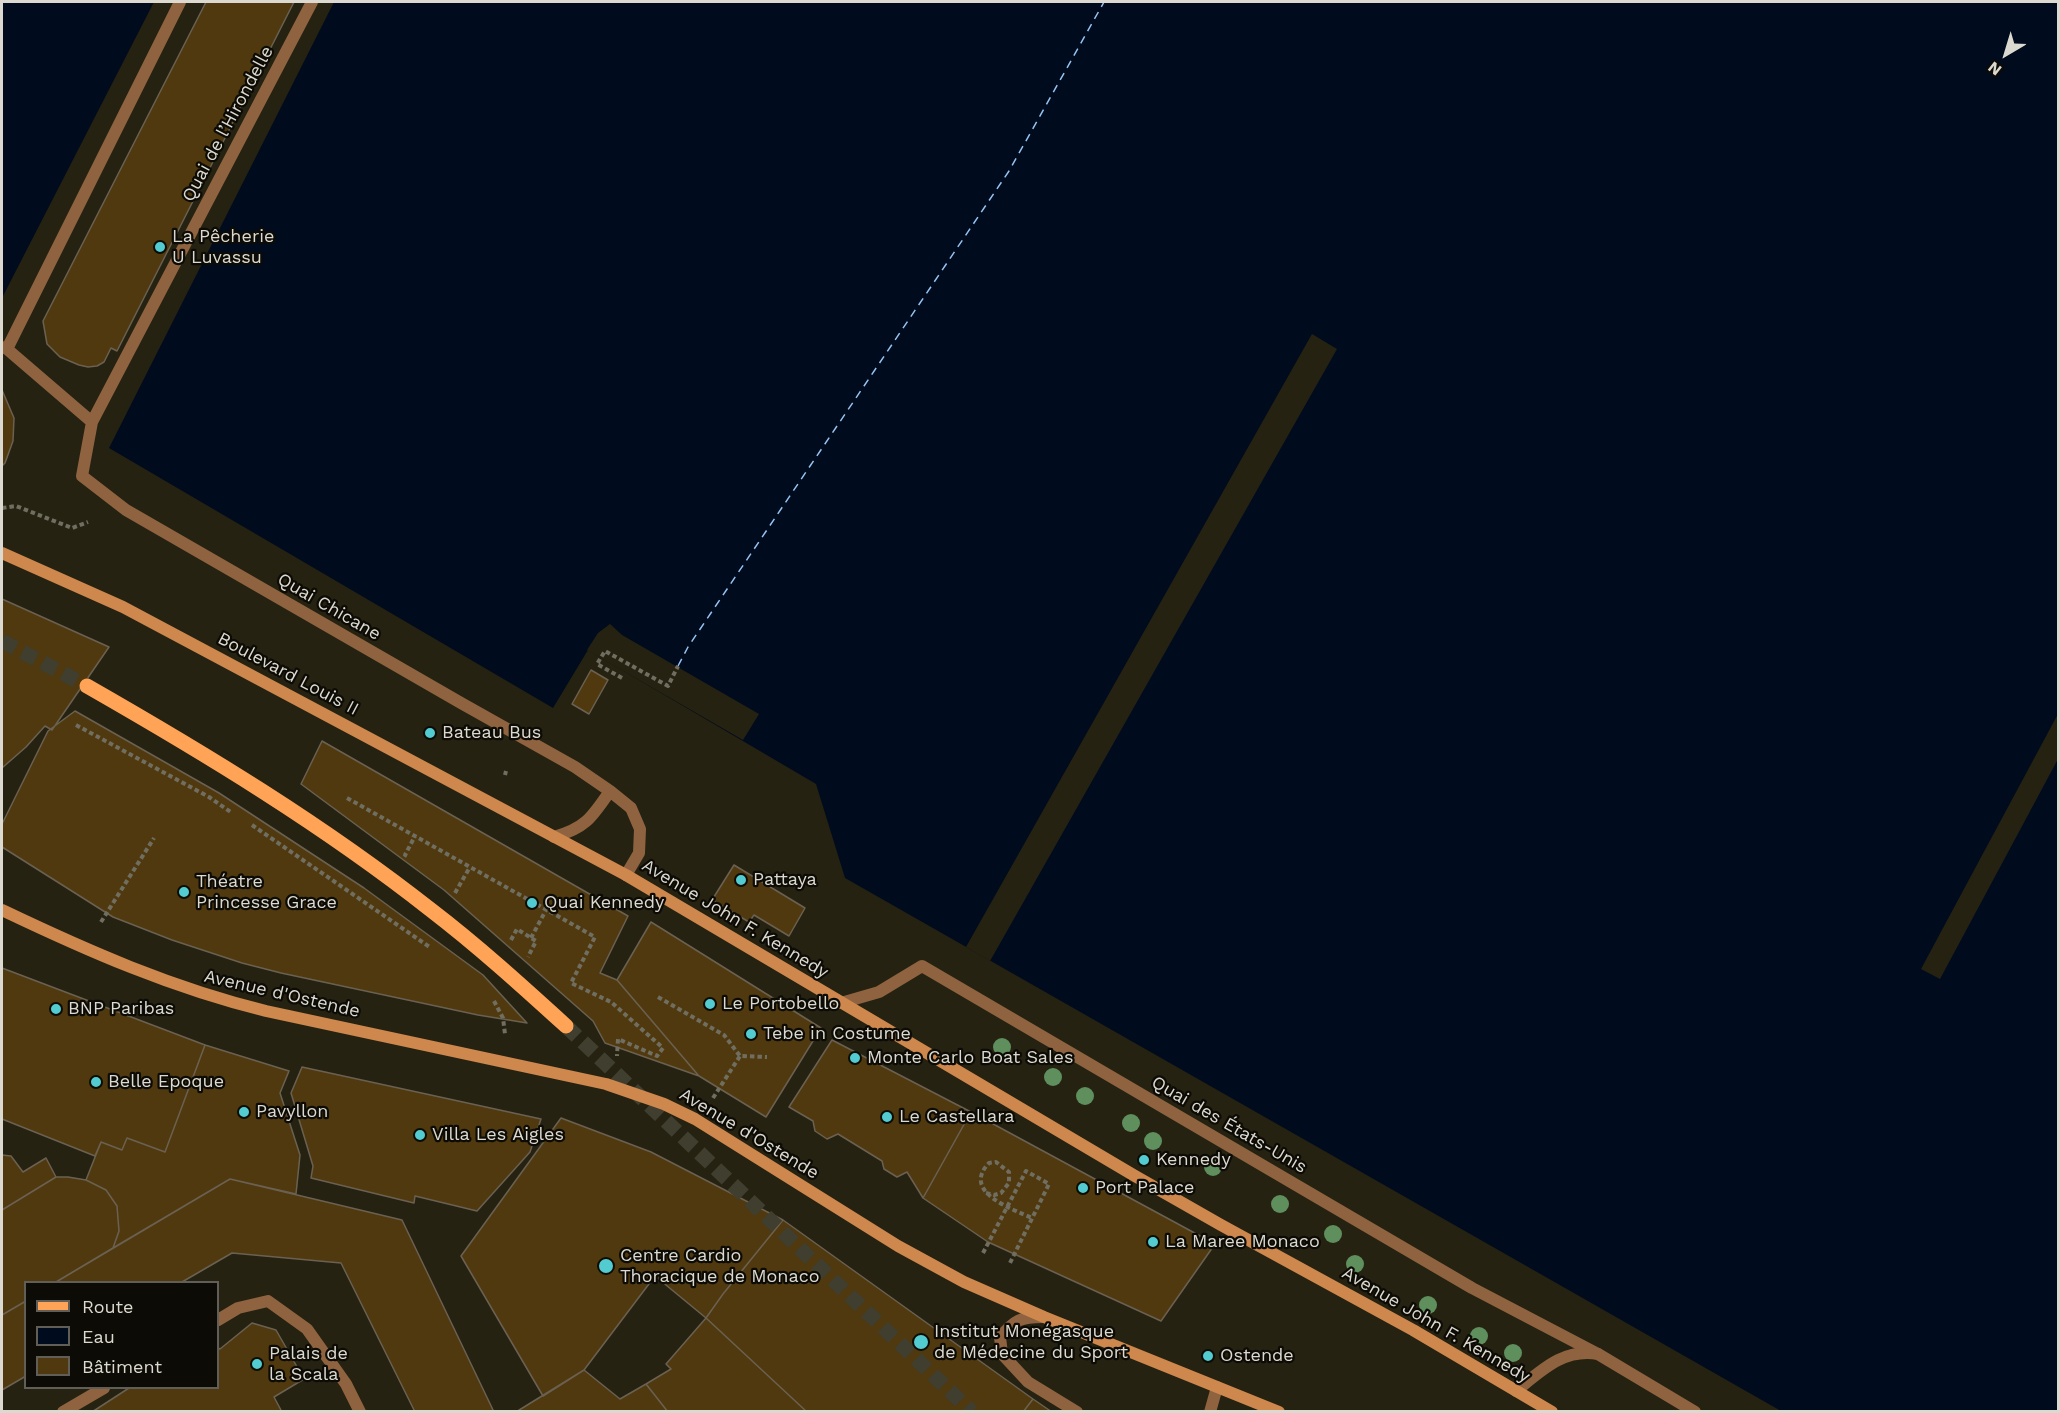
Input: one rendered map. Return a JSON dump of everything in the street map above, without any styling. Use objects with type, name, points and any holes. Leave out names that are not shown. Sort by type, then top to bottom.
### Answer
[{"type":"main road","name":"Boulevard Louis II","points":[[2,553],[123,607],[554,837]]},
{"type":"main road","points":[[87,686],[253,784],[376,868],[493,960],[566,1026]]},
{"type":"main road","name":"Avenue John F. Kennedy","points":[[554,837],[626,875],[1135,1176],[1413,1330],[1552,1412]]},
{"type":"main road","name":"Avenue d'Ostende","points":[[2,910],[133,970],[215,999],[606,1084],[664,1104],[695,1119],[898,1246],[964,1282],[1044,1317],[1279,1412]]},
{"type":"street","points":[[92,422],[4,348],[180,2]]},
{"type":"street","name":"Quai de l’Hirondelle","points":[[92,422],[312,2]]},
{"type":"street","name":"Quai Chicane","points":[[92,422],[82,476],[126,510],[575,766],[610,790]]},
{"type":"street","points":[[554,837],[573,831],[584,823],[592,816],[610,790],[631,808],[640,829],[639,853],[626,875]]},
{"type":"street","name":"Quai des États-Unis","points":[[841,1004],[879,992],[922,966],[1472,1288],[1598,1354]]},
{"type":"street","points":[[219,1319],[238,1308],[268,1301],[307,1329],[346,1384],[360,1412]]},
{"type":"street","points":[[1044,1317],[1024,1317],[1009,1327],[1000,1337],[1002,1354],[1028,1382],[1077,1412]]},
{"type":"street","points":[[1516,1391],[1541,1371],[1568,1355],[1598,1354],[1695,1412]]},
{"type":"street","points":[[1210,1412],[1217,1387]]},
{"type":"street","points":[[63,1412],[102,1389]]},
{"type":"path","points":[[2,508],[16,506],[72,528],[88,522]]},
{"type":"path","points":[[622,678],[597,664],[605,651],[668,686],[678,666]]},
{"type":"path","points":[[76,725],[209,797],[232,813]]},
{"type":"path","points":[[347,798],[595,937],[571,983],[612,1002],[663,1048],[657,1056],[618,1039],[617,1056]]},
{"type":"path","points":[[252,825],[440,954]]},
{"type":"path","points":[[100,921],[154,838]]},
{"type":"path","points":[[455,893],[470,867]]},
{"type":"path","points":[[531,938],[546,910]]},
{"type":"path","points":[[658,997],[724,1035],[740,1056]]},
{"type":"path","points":[[493,998],[503,1018],[505,1034]]},
{"type":"path","points":[[740,1056],[767,1057]]},
{"type":"path","points":[[713,1098],[740,1056]]},
{"type":"path","points":[[986,1193],[994,1195],[1001,1193],[1009,1183],[1008,1172],[996,1162],[989,1163],[982,1173],[981,1185],[986,1193],[1007,1207],[1032,1218]]},
{"type":"path","points":[[983,1253],[1026,1171],[1049,1184],[1009,1265]]},
{"type":"water","points":[[2,2],[154,2],[2,298]]},
{"type":"water","points":[[334,2],[2058,2],[2058,1411],[1781,1411],[845,878],[816,784],[588,650],[553,708],[109,448]]},
{"type":"pier","points":[[1312,334],[1337,349],[990,961],[966,947]]},
{"type":"pier","points":[[610,624],[622,635],[759,714],[743,740],[587,650],[598,633]]},
{"type":"pier","points":[[2058,714],[2058,759],[1940,979],[1921,969]]},
{"type":"building","points":[[206,2],[294,2],[117,351],[111,348],[104,362],[97,366],[79,365],[60,357],[47,344],[43,321]]},
{"type":"building","points":[[2,390],[14,418],[13,441],[2,466]]},
{"type":"building","points":[[2,599],[109,647],[52,730],[45,726],[2,768]]},
{"type":"building","points":[[591,670],[608,680],[589,714],[572,704]]},
{"type":"building","points":[[75,711],[219,793],[364,888],[483,975],[527,1023],[478,1015],[281,973],[172,940],[113,917],[2,847],[2,824],[48,731]]},
{"type":"building","name":"Quai Kennedy","points":[[322,741],[628,916],[600,973],[617,980],[699,1076],[605,1043],[593,1021],[444,890],[301,784]]},
{"type":"building","points":[[734,865],[805,908],[789,936],[754,915],[749,922],[712,900]]},
{"type":"building","name":"Le Portobello","points":[[651,922],[821,1028],[766,1117],[699,1076],[617,980]]},
{"type":"building","name":"Belle Epoque","points":[[2,968],[205,1045],[165,1152],[127,1138],[122,1150],[101,1142],[95,1156],[2,1119]]},
{"type":"building","name":"Le Castellara","points":[[832,1040],[971,1112],[923,1198],[907,1172],[897,1177],[884,1169],[882,1161],[838,1134],[827,1139],[815,1131],[813,1121],[789,1107]]},
{"type":"building","points":[[205,1045],[289,1071],[280,1093],[300,1155],[296,1194],[230,1179],[113,1248],[119,1231],[117,1206],[106,1190],[86,1180],[101,1142],[122,1150],[127,1138],[165,1152]]},
{"type":"building","name":"Villa Les Aigles","points":[[302,1067],[541,1119],[530,1152],[477,1211],[415,1196],[414,1203],[311,1178],[313,1166],[291,1093]]},
{"type":"building","points":[[971,1112],[1215,1244],[1161,1321],[988,1242],[923,1198]]},
{"type":"building","name":"Centre Cardio Thoracique de Monaco","points":[[561,1118],[651,1152],[783,1220],[706,1318],[655,1276],[584,1370],[543,1396],[461,1256]]},
{"type":"building","points":[[2,1155],[11,1156],[23,1172],[46,1158],[56,1177],[2,1210]]},
{"type":"building","points":[[56,1177],[86,1180],[106,1190],[117,1206],[119,1231],[113,1248],[58,1281],[24,1281],[24,1302],[2,1315],[2,1210]]},
{"type":"building","points":[[230,1179],[402,1220],[494,1412],[415,1412],[341,1263],[232,1253],[184,1281],[58,1281]]},
{"type":"building","points":[[783,1220],[1033,1399],[1023,1412],[807,1412],[706,1318]]},
{"type":"building","points":[[24,1302],[24,1377],[2,1390],[2,1315]]},
{"type":"building","points":[[706,1318],[807,1412],[668,1412],[646,1384],[671,1369],[666,1364]]},
{"type":"building","name":"Palais de la Scala","points":[[252,1323],[276,1330],[304,1379],[274,1397],[282,1412],[92,1412],[127,1389],[219,1389],[220,1349]]},
{"type":"building","points":[[584,1370],[620,1399],[646,1384],[668,1412],[516,1412]]},
{"type":"building","points":[[1033,1399],[1052,1412],[1023,1412]]},
{"type":"ferry route","points":[[678,666],[688,647],[1009,171],[1104,2]]},
{"type":"tunnel","points":[[2,641],[87,686]]},
{"type":"tunnel","points":[[566,1026],[972,1412]]},
{"type":"place","name":"La Pêcherie U Luvassu","points":[[160,247]]},
{"type":"place","name":"Bateau Bus","points":[[430,733]]},
{"type":"place","name":"Pattaya","points":[[741,880]]},
{"type":"place","name":"Théatre Princesse Grace","points":[[184,892]]},
{"type":"place","name":"Quai Kennedy","points":[[532,903]]},
{"type":"place","name":"Le Portobello","points":[[710,1004]]},
{"type":"place","name":"BNP Paribas","points":[[56,1009]]},
{"type":"place","name":"Tebe in Costume","points":[[751,1034]]},
{"type":"place","name":"Monte Carlo Boat Sales","points":[[855,1058]]},
{"type":"place","name":"Belle Epoque","points":[[96,1082]]},
{"type":"place","name":"Pavyllon","points":[[244,1112]]},
{"type":"place","name":"Le Castellara","points":[[887,1117]]},
{"type":"place","name":"Villa Les Aigles","points":[[420,1135]]},
{"type":"place","name":"Kennedy","points":[[1144,1160]]},
{"type":"place","name":"Port Palace","points":[[1083,1188]]},
{"type":"place","name":"La Maree Monaco","points":[[1153,1242]]},
{"type":"place","name":"Centre Cardio Thoracique de Monaco","points":[[606,1266]]},
{"type":"place","name":"Institut Monégasque de Médecine du Sport","points":[[921,1342]]},
{"type":"place","name":"Ostende","points":[[1208,1356]]},
{"type":"place","name":"Palais de la Scala","points":[[257,1364]]}]
